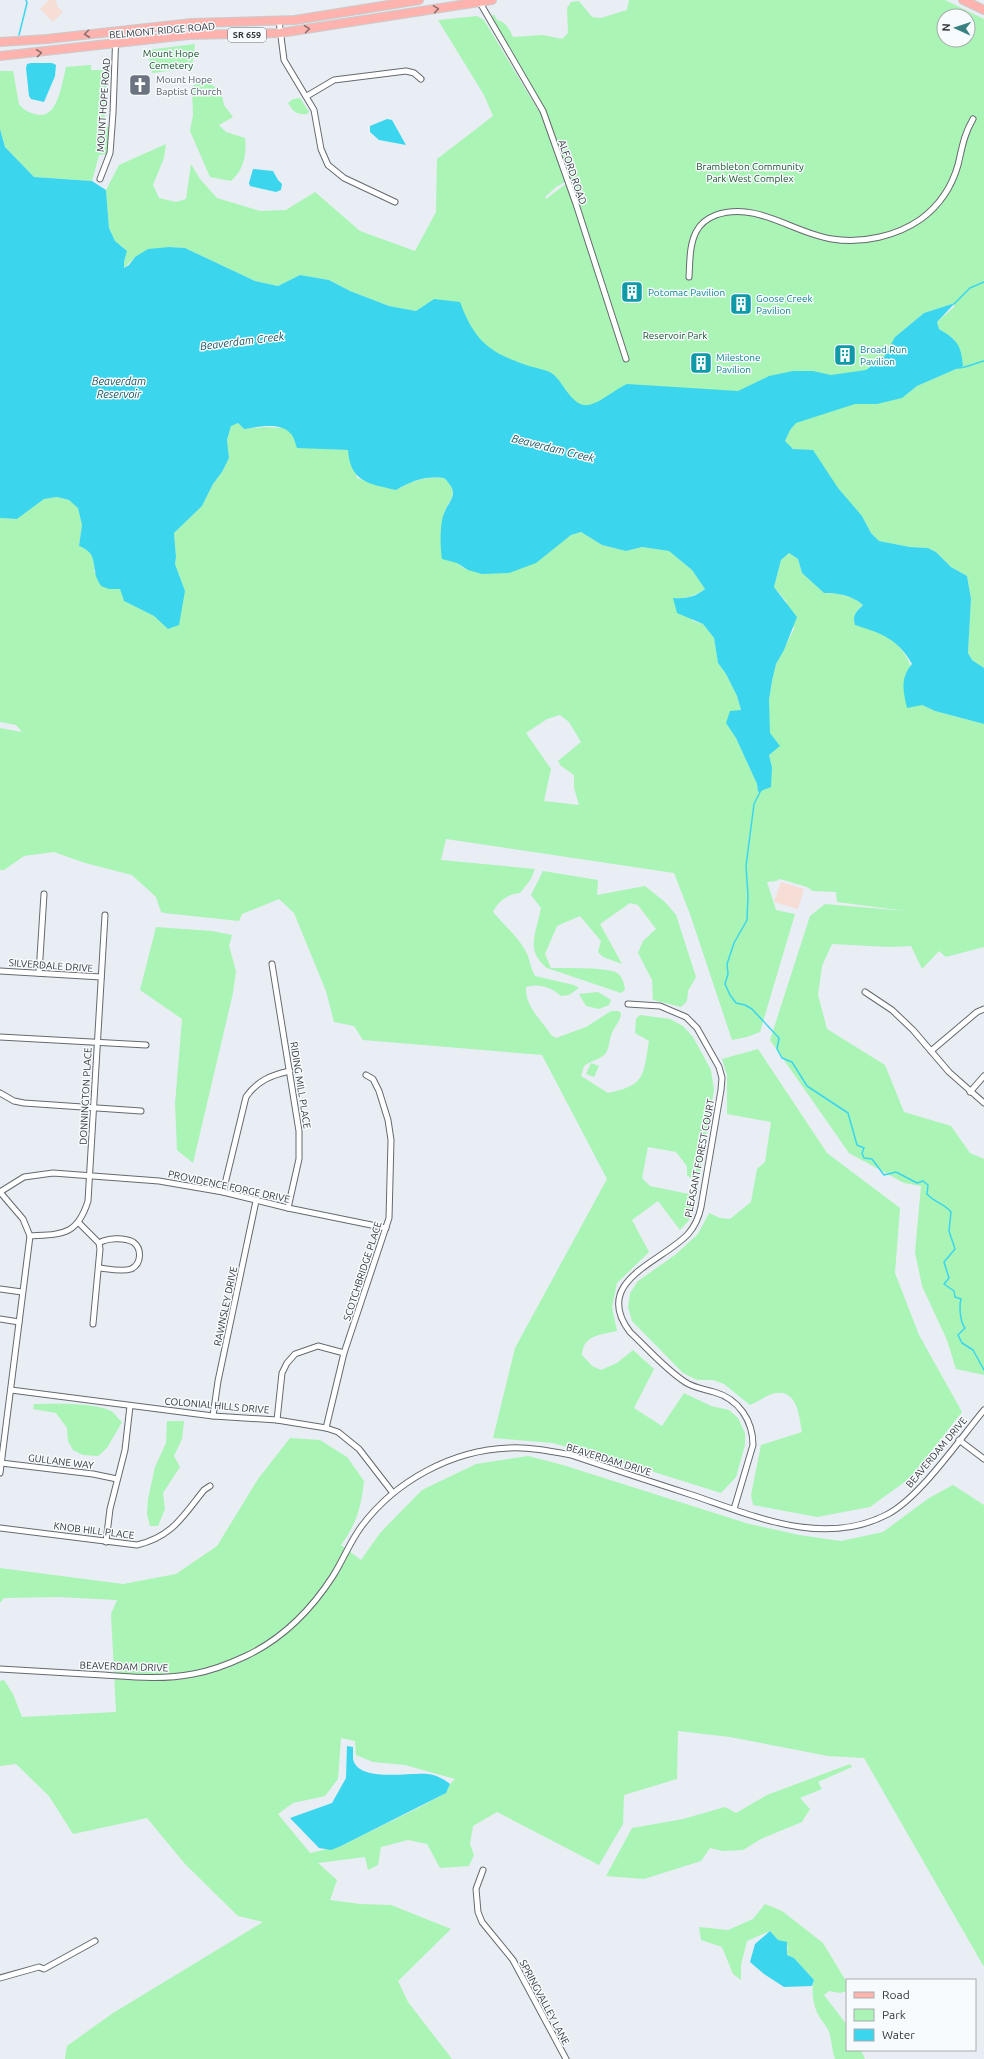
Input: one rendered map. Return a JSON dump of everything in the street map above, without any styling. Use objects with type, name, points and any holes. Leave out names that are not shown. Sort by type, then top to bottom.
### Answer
[{"type":"main road","name":"BELMONT RIDGE ROAD","points":[[0,42],[47,39],[192,23],[279,21],[419,0]]},
{"type":"main road","name":"BELMONT RIDGE ROAD","points":[[0,56],[188,35],[280,33],[492,0]]},
{"type":"main road","points":[[963,0],[984,10]]},
{"type":"street","name":"ALFORD ROAD","points":[[480,1],[542,111],[574,199],[626,359]]},
{"type":"street","points":[[279,21],[283,55],[287,67],[307,96],[314,110],[321,149],[328,165],[344,178],[395,202]]},
{"type":"street","name":"MOUNT HOPE ROAD","points":[[100,179],[110,153],[116,31]]},
{"type":"street","points":[[307,96],[326,83],[341,78],[402,71],[414,73],[421,79]]},
{"type":"street","points":[[689,277],[692,247],[696,232],[701,225],[712,217],[728,212],[738,211],[758,214],[810,234],[832,239],[869,239],[911,226],[935,207],[951,185],[958,166],[965,135],[974,119]]},
{"type":"street","points":[[39,973],[44,894]]},
{"type":"street","name":"DONNINGTON PLACE","points":[[79,1223],[88,1201],[105,915]]},
{"type":"street","name":"RIDING MILL PLACE","points":[[272,964],[290,1071],[300,1143],[297,1171],[288,1208]]},
{"type":"street","name":"SILVERDALE DRIVE","points":[[0,970],[101,977]]},
{"type":"street","points":[[865,992],[892,1010],[913,1030],[949,1072],[984,1103]]},
{"type":"street","name":"PLEASANT FOREST COURT","points":[[628,1004],[660,1006],[686,1017],[696,1028],[712,1053],[722,1078],[701,1207],[696,1224],[680,1241],[628,1279],[623,1290],[620,1306],[624,1323],[630,1332],[678,1377],[694,1387],[722,1394],[744,1413],[753,1435],[753,1445],[734,1509]]},
{"type":"street","points":[[931,1051],[977,1012],[984,1009]]},
{"type":"street","points":[[0,1036],[146,1045]]},
{"type":"street","points":[[223,1192],[246,1098],[251,1090],[263,1080],[273,1075],[290,1071]]},
{"type":"street","name":"SCOTCHBRIDGE PLACE","points":[[326,1428],[344,1353],[389,1218],[391,1140],[388,1120],[379,1091],[373,1079],[366,1075]]},
{"type":"street","points":[[970,1092],[984,1076]]},
{"type":"street","points":[[0,1094],[14,1101],[24,1103],[141,1111]]},
{"type":"street","name":"PROVIDENCE FORGE DRIVE","points":[[0,1192],[24,1177],[37,1174],[53,1173],[159,1181],[223,1192],[256,1201],[386,1228]]},
{"type":"street","points":[[0,1192],[23,1219],[30,1236],[11,1390],[3,1426],[0,1473]]},
{"type":"street","name":"RAWNSLEY DRIVE","points":[[213,1416],[218,1381],[256,1201]]},
{"type":"street","points":[[30,1236],[56,1234],[70,1230],[79,1223],[99,1243],[99,1268],[93,1324]]},
{"type":"street","points":[[99,1243],[105,1239],[130,1241],[138,1247],[139,1253],[138,1263],[131,1269],[99,1268]]},
{"type":"street","points":[[0,1289],[22,1292]]},
{"type":"street","points":[[0,1320],[19,1322]]},
{"type":"street","points":[[277,1420],[282,1373],[287,1363],[295,1354],[318,1346],[344,1353]]},
{"type":"street","name":"COLONIAL HILLS DRIVE","points":[[11,1390],[213,1416],[277,1420],[326,1428],[338,1432],[359,1449],[392,1494]]},
{"type":"street","points":[[106,1542],[110,1508],[125,1450],[130,1406]]},
{"type":"street","name":"BEAVERDAM DRIVE","points":[[0,1669],[146,1678],[173,1677],[207,1671],[247,1655],[270,1643],[303,1615],[317,1600],[361,1528],[392,1494],[411,1480],[446,1462],[479,1451],[509,1448],[539,1449],[571,1455],[775,1522],[809,1529],[834,1529],[873,1520],[888,1514],[906,1501],[924,1484],[984,1410]]},
{"type":"street","points":[[959,1440],[984,1459]]},
{"type":"street","name":"GULLANE WAY","points":[[1,1463],[93,1474],[118,1479]]},
{"type":"street","name":"KNOB HILL PLACE","points":[[0,1528],[137,1545],[149,1542],[166,1534],[174,1527],[204,1490],[210,1486]]},
{"type":"street","name":"SPRINGVALLEY LANE","points":[[483,1870],[476,1889],[478,1912],[482,1922],[509,1956],[523,1978],[566,2059]]},
{"type":"street","points":[[0,1978],[39,1966],[44,1969],[95,1941]]},
{"type":"shaded area","points":[[49,0],[56,0],[57,6],[63,12],[53,22],[40,9]]},
{"type":"shaded area","points":[[781,882],[804,889],[798,909],[774,902]]},
{"type":"green space","points":[[629,0],[945,0],[961,8],[936,8],[936,48],[976,48],[976,15],[984,19],[984,668],[972,660],[968,653],[971,599],[967,576],[951,567],[936,552],[928,548],[910,547],[879,541],[871,533],[862,516],[801,450],[793,449],[788,445],[785,441],[788,434],[563,427],[434,299],[416,311],[389,306],[350,291],[329,280],[300,275],[278,286],[255,281],[185,248],[169,247],[135,257],[124,268],[127,251],[115,241],[109,228],[106,190],[119,165],[166,144],[164,158],[153,185],[159,198],[176,202],[186,199],[191,164],[200,179],[217,198],[260,211],[286,210],[315,192],[360,231],[415,251],[436,212],[437,159],[493,116],[484,95],[438,20],[477,16],[484,20],[538,110],[542,104],[492,16],[494,14],[497,20],[505,24],[513,37],[543,35],[562,39],[568,33],[567,8],[571,2],[579,1],[592,17],[601,18],[627,10]],"holes":[[[560,169],[567,183],[546,199],[545,197],[556,187],[565,182]],[[955,303],[954,307],[937,322],[939,329],[954,339],[963,366],[917,386],[904,396],[895,337],[924,313]]]},
{"type":"green space","name":"Mount Hope Cemetery","points":[[195,44],[192,68],[152,73],[147,50]]},
{"type":"green space","points":[[91,65],[91,70],[108,70],[104,125],[110,128],[107,154],[99,155],[92,181],[34,177],[5,147],[0,129],[0,71],[13,71],[19,104],[22,108],[35,114],[43,115],[54,107],[58,99],[66,67]]},
{"type":"green space","points":[[200,77],[221,91],[224,105],[233,117],[219,125],[226,132],[245,138],[244,161],[239,172],[231,181],[210,177],[190,131],[193,115],[192,88]]},
{"type":"green space","points":[[300,98],[309,112],[307,114],[296,112],[288,103],[293,99]]},
{"type":"green space","points":[[238,423],[244,429],[265,427],[283,428],[328,449],[349,450],[357,478],[396,490],[419,480],[444,478],[452,489],[453,493],[443,516],[442,521],[444,534],[454,559],[459,565],[468,570],[557,545],[571,535],[581,532],[602,545],[626,551],[642,547],[669,551],[692,570],[705,589],[690,596],[673,598],[693,621],[703,624],[714,638],[718,663],[726,674],[737,696],[741,711],[726,723],[736,738],[757,784],[758,792],[772,767],[769,755],[769,700],[772,681],[776,664],[794,629],[786,601],[774,587],[781,560],[789,553],[798,559],[802,573],[824,593],[845,596],[854,599],[863,605],[855,614],[855,625],[876,631],[890,638],[905,654],[913,672],[922,705],[935,711],[984,724],[984,947],[946,957],[939,951],[922,969],[911,946],[889,947],[832,944],[822,966],[818,995],[827,1029],[885,1065],[904,1112],[951,1126],[970,1153],[984,1159],[984,1375],[956,1369],[947,1340],[922,1286],[915,1252],[921,1186],[904,1183],[849,1153],[770,1040],[810,916],[825,904],[906,911],[837,902],[836,892],[813,891],[807,887],[780,879],[767,882],[776,910],[795,914],[760,1032],[747,1037],[732,1040],[690,914],[674,873],[446,839],[441,860],[535,869],[531,879],[520,893],[511,895],[504,899],[493,912],[522,945],[527,953],[535,976],[574,985],[579,988],[569,995],[561,996],[553,990],[545,987],[536,985],[526,987],[526,994],[531,1007],[551,1035],[556,1038],[586,1027],[611,1011],[618,1011],[621,1013],[620,1019],[610,1038],[606,1052],[603,1056],[584,1066],[581,1076],[608,1093],[620,1090],[636,1082],[643,1071],[649,1041],[635,1033],[636,1019],[640,1015],[670,1019],[683,1026],[693,1037],[711,1070],[714,1090],[699,1178],[693,1180],[687,1175],[687,1166],[676,1152],[648,1147],[642,1178],[650,1186],[694,1195],[689,1220],[680,1230],[658,1201],[632,1220],[649,1252],[617,1283],[612,1307],[617,1331],[599,1335],[589,1340],[583,1348],[582,1355],[592,1366],[601,1370],[617,1363],[633,1350],[654,1369],[634,1408],[662,1426],[684,1393],[711,1406],[729,1410],[738,1418],[745,1433],[745,1445],[736,1477],[721,1493],[635,1466],[553,1443],[493,1438],[515,1348],[607,1179],[542,1055],[363,1040],[354,1026],[334,1022],[326,991],[294,913],[279,899],[242,914],[239,921],[161,912],[156,897],[132,875],[85,863],[54,852],[24,856],[4,870],[0,870],[0,728],[22,732],[16,725],[0,722],[0,518],[17,519],[44,499],[57,497],[69,500],[78,507],[82,525],[79,546],[87,550],[92,556],[94,572],[109,589],[120,588],[124,601],[154,616],[168,629],[185,591],[175,564],[176,557],[174,533],[202,506],[213,484],[222,472],[229,458],[227,440],[231,425]],"holes":[[[560,715],[569,722],[581,742],[558,761],[561,766],[574,775],[574,788],[579,805],[544,801],[551,769],[526,733],[547,719]]]},
{"type":"green space","points":[[543,871],[598,880],[597,895],[645,886],[665,902],[676,915],[696,977],[688,991],[687,1001],[681,1007],[653,1000],[652,980],[638,953],[643,941],[656,929],[638,905],[630,903],[600,924],[622,964],[603,957],[598,952],[601,941],[580,916],[557,926],[545,954],[551,968],[596,969],[617,973],[624,983],[625,990],[621,993],[547,968],[536,955],[534,948],[535,934],[541,908],[531,895]]},
{"type":"green space","points":[[156,927],[212,931],[232,935],[229,946],[236,971],[233,993],[193,1163],[177,1150],[175,1104],[182,1019],[140,990]]},
{"type":"green space","points":[[598,992],[611,1000],[609,1005],[599,1009],[586,1006],[579,994]]},
{"type":"green space","points":[[758,1049],[827,1153],[900,1208],[895,1273],[919,1335],[962,1412],[910,1478],[870,1507],[817,1517],[753,1505],[751,1495],[761,1445],[802,1432],[798,1412],[793,1400],[783,1393],[776,1393],[750,1405],[724,1384],[713,1380],[697,1380],[683,1373],[632,1321],[628,1307],[630,1293],[638,1281],[675,1255],[698,1234],[709,1213],[720,1218],[730,1219],[751,1202],[757,1169],[765,1162],[771,1122],[727,1114],[727,1075],[722,1059]]},
{"type":"green space","points":[[591,1063],[599,1066],[594,1077],[586,1074]]},
{"type":"green space","points":[[34,1404],[73,1404],[94,1406],[111,1411],[122,1422],[107,1448],[98,1456],[83,1455],[73,1450],[68,1441],[67,1428],[56,1413],[33,1409]]},
{"type":"green space","points":[[167,1421],[184,1421],[182,1439],[174,1456],[180,1467],[163,1493],[165,1509],[158,1526],[150,1526],[147,1514],[148,1499],[155,1467],[166,1443]]},
{"type":"green space","points":[[290,1438],[320,1440],[347,1457],[364,1481],[355,1522],[341,1545],[361,1560],[380,1533],[422,1490],[476,1464],[528,1456],[563,1465],[749,1524],[799,1535],[841,1541],[883,1532],[929,1498],[953,1485],[984,1505],[984,1967],[864,1758],[828,1756],[730,1737],[678,1731],[677,1779],[624,1795],[623,1824],[599,1865],[497,1812],[473,1826],[470,1844],[474,1855],[469,1866],[440,1868],[427,1844],[408,1840],[381,1847],[378,1865],[368,1870],[365,1857],[318,1863],[337,1880],[330,1900],[360,1904],[391,1905],[451,1929],[398,1981],[408,2002],[452,2059],[65,2059],[67,2046],[113,2013],[263,1922],[238,1916],[185,1864],[147,1818],[73,1834],[49,1796],[16,1764],[0,1766],[0,1681],[4,1680],[13,1694],[22,1717],[116,1712],[111,1614],[117,1600],[59,1597],[4,1598],[0,1603],[0,1568],[123,1584],[176,1574],[217,1546],[258,1479]],"holes":[[[341,1738],[355,1741],[356,1755],[373,1762],[405,1765],[455,1779],[450,1784],[446,1793],[418,1808],[341,1846],[310,1853],[278,1814],[293,1803],[325,1796],[338,1779]]]},
{"type":"green space","points":[[850,1764],[852,1767],[818,1782],[822,1789],[800,1798],[810,1809],[802,1822],[761,1839],[743,1850],[723,1851],[710,1848],[701,1861],[644,1879],[606,1876],[632,1828],[683,1819],[725,1807],[736,1813],[767,1795]]},
{"type":"green space","points":[[765,1904],[782,1911],[823,1943],[846,1981],[846,1991],[840,1993],[829,1991],[824,1995],[846,2024],[846,2051],[861,2051],[865,2059],[835,2059],[829,2032],[819,2016],[814,2003],[814,1980],[794,1958],[787,1955],[788,1946],[778,1940],[770,1931],[747,1941],[741,1965],[741,1980],[733,1974],[722,1947],[701,1940],[699,1927],[728,1930],[753,1919]]},
{"type":"water","points":[[52,63],[56,65],[55,76],[44,102],[31,99],[29,96],[26,68],[27,64]]},
{"type":"water","points":[[387,119],[392,120],[406,145],[379,140],[370,132],[370,126]]},
{"type":"water","name":"Beaverdam Reservoir","points":[[0,129],[5,147],[34,177],[92,181],[106,190],[109,228],[115,241],[127,251],[124,268],[129,265],[135,257],[148,249],[169,247],[185,248],[255,281],[278,286],[300,275],[329,280],[350,291],[389,306],[416,311],[434,299],[460,302],[466,316],[478,336],[494,351],[515,361],[552,373],[575,401],[584,405],[589,405],[600,401],[627,384],[738,391],[769,376],[793,371],[813,371],[831,375],[866,370],[884,357],[895,337],[924,313],[955,303],[937,322],[939,329],[950,336],[957,343],[961,352],[963,366],[917,386],[902,398],[877,404],[855,404],[796,423],[790,430],[785,441],[793,449],[813,450],[838,488],[862,516],[871,533],[879,541],[910,547],[928,548],[936,552],[951,567],[967,576],[971,599],[968,653],[972,660],[984,668],[984,724],[935,711],[922,705],[907,708],[904,696],[904,680],[908,669],[912,664],[907,655],[901,648],[888,638],[855,625],[855,614],[863,605],[844,595],[824,593],[802,573],[798,559],[789,553],[781,560],[774,587],[797,617],[784,650],[776,664],[769,700],[770,733],[780,746],[769,755],[772,767],[771,787],[758,792],[757,784],[736,738],[726,723],[730,711],[741,710],[737,696],[726,674],[718,663],[714,638],[703,624],[677,613],[673,598],[690,597],[705,589],[692,570],[669,551],[642,547],[626,551],[602,545],[581,532],[571,535],[536,563],[509,573],[482,574],[468,570],[457,563],[442,559],[442,520],[453,493],[449,484],[444,478],[425,478],[396,490],[377,486],[363,480],[357,475],[350,461],[348,450],[297,448],[291,434],[280,427],[274,426],[244,429],[238,423],[231,426],[227,440],[229,458],[222,472],[213,484],[202,506],[174,533],[176,557],[175,564],[185,591],[179,625],[168,629],[154,616],[124,601],[120,589],[109,589],[101,586],[96,575],[92,556],[87,550],[79,546],[82,525],[78,508],[69,500],[57,497],[44,499],[17,519],[0,518]]},
{"type":"water","points":[[253,169],[273,171],[282,184],[281,190],[276,192],[250,186],[249,183]]},
{"type":"water","points":[[347,1746],[353,1747],[353,1759],[357,1766],[364,1771],[386,1775],[428,1774],[445,1780],[450,1784],[446,1793],[341,1846],[331,1850],[319,1848],[290,1818],[332,1803],[346,1778]]},
{"type":"water","points":[[770,1931],[778,1940],[787,1942],[787,1955],[794,1958],[814,1980],[812,1986],[784,1987],[764,1974],[750,1962],[755,1944]]},
{"type":"waterway","points":[[19,35],[27,3],[26,0]]},
{"type":"waterway","points":[[954,304],[970,288],[984,282]]},
{"type":"waterway","points":[[957,368],[984,361]]},
{"type":"waterway","points":[[762,788],[754,804],[746,866],[748,896],[747,920],[734,943],[727,964],[728,974],[725,984],[736,1003],[745,1005],[752,1009],[779,1038],[777,1049],[782,1058],[792,1062],[807,1086],[848,1113],[857,1145],[864,1148],[862,1153],[864,1158],[872,1159],[884,1175],[896,1172],[917,1183],[923,1181],[928,1185],[927,1194],[951,1212],[949,1231],[955,1249],[944,1262],[949,1278],[944,1284],[954,1291],[955,1297],[961,1299],[960,1314],[965,1328],[958,1335],[962,1343],[973,1350],[984,1370]]},
{"type":"place","name":"Mount Hope Baptist Church","points":[[140,85]]},
{"type":"place","name":"Potomac Pavilion","points":[[632,292]]},
{"type":"place","name":"Goose Creek Pavilion","points":[[741,304]]},
{"type":"place","name":"Broad Run Pavilion","points":[[845,355]]},
{"type":"place","name":"Milestone Pavilion","points":[[701,363]]},
{"type":"park label","name":"Brambleton Community Park West Complex","points":[[750,172]]},
{"type":"park label","name":"Reservoir Park","points":[[675,335]]},
{"type":"water label","name":"Beaverdam Creek","points":[[242,341]]},
{"type":"water label","name":"Beaverdam Creek","points":[[553,448]]}]
